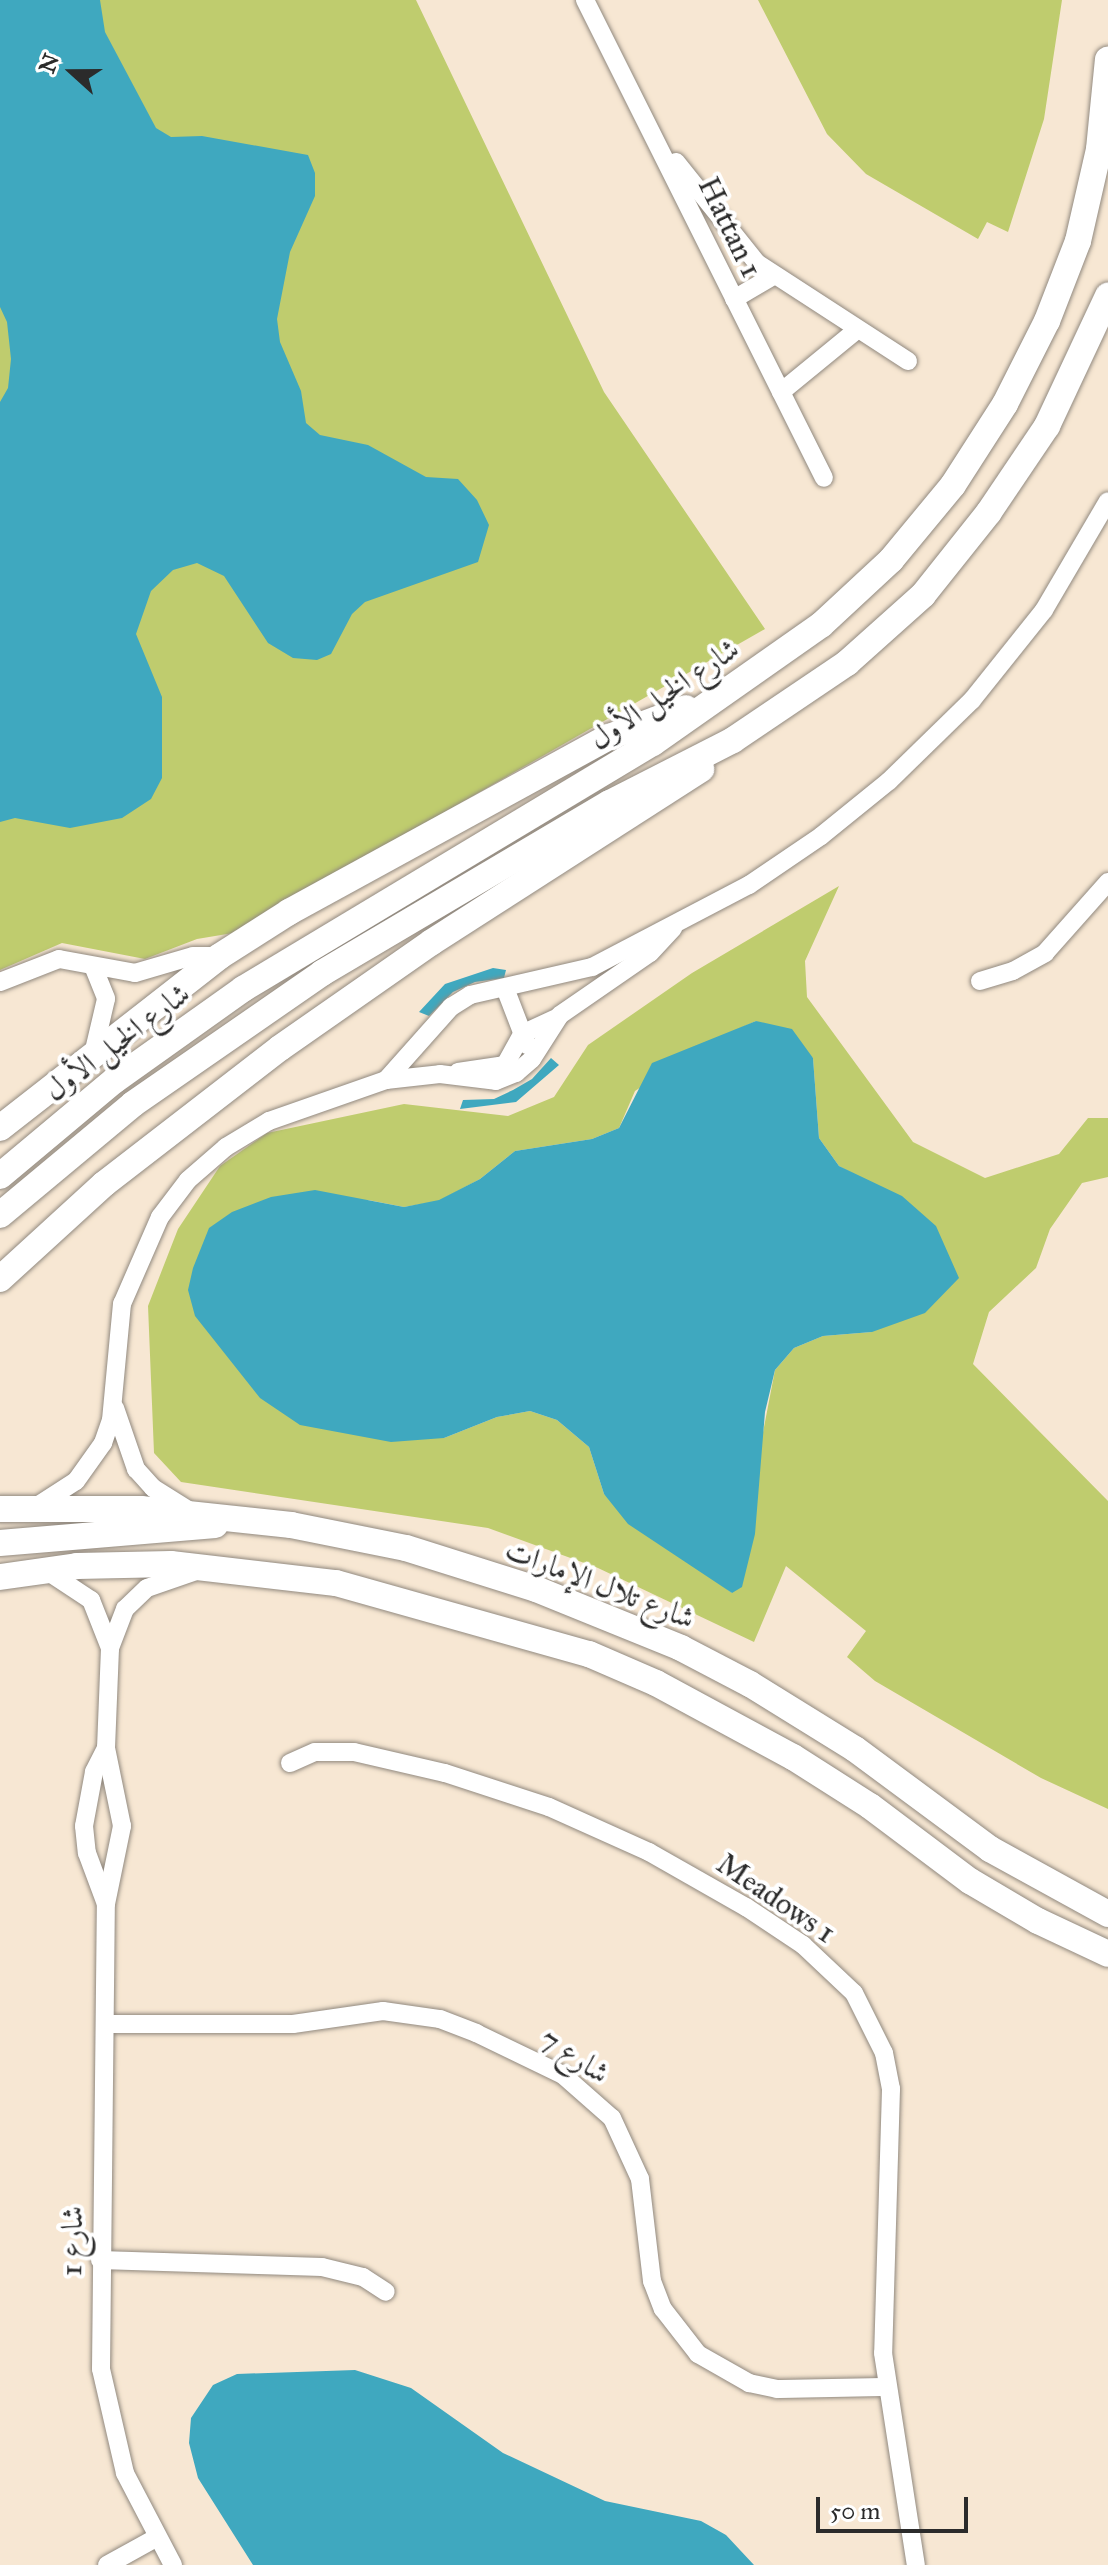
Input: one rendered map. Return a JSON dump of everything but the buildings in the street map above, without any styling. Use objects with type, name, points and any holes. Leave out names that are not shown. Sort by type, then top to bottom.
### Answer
[{"type":"main road","name":"شارع الخيل الأول","points":[[0,1176],[115,1080],[243,989],[643,749],[704,702],[821,625],[891,560],[953,485],[1005,404],[1047,321],[1078,241],[1099,149],[1108,59]]},
{"type":"main road","name":"شارع الخيل الأول","points":[[0,1215],[133,1104],[322,973],[598,810],[733,740],[847,663],[923,595],[1047,426],[1108,296]]},
{"type":"main road","points":[[0,1128],[94,1050],[220,956],[386,854],[609,737],[704,702]]},
{"type":"main road","points":[[0,1279],[104,1184],[280,1048],[432,942],[680,784],[733,740]]},
{"type":"main road","name":"شارع تلال الإمارات","points":[[0,1509],[37,1506],[193,1512],[233,1517],[406,1548],[536,1589],[681,1648],[817,1724],[990,1849],[1108,1914]]},
{"type":"main road","points":[[0,1543],[192,1529],[233,1517]]},
{"type":"main road","points":[[0,1577],[47,1570],[171,1564],[336,1583],[589,1654],[767,1742],[831,1779],[970,1881],[1108,1954]]},
{"type":"street","name":"Hattan 1","points":[[585,0],[824,478]]},
{"type":"street","points":[[654,133],[743,249],[773,276],[908,361]]},
{"type":"street","points":[[734,299],[773,276]]},
{"type":"street","points":[[781,392],[858,329]]},
{"type":"street","points":[[386,1080],[451,1007],[470,995],[571,975],[673,928],[821,836],[889,781],[972,700],[1044,610],[1108,501]]},
{"type":"street","points":[[980,981],[1013,971],[1045,953],[1108,882]]},
{"type":"street","points":[[37,1506],[58,1495],[91,1463],[111,1420],[122,1304],[145,1245],[188,1180],[226,1147],[269,1121],[386,1080],[505,1065],[522,1034],[560,1015],[650,953],[673,928]]},
{"type":"street","points":[[0,982],[68,958],[135,973],[193,956],[220,956]]},
{"type":"street","points":[[0,990],[43,965]]},
{"type":"street","points":[[93,966],[106,999],[94,1050]]},
{"type":"street","points":[[505,988],[532,1059]]},
{"type":"street","points":[[440,1074],[496,1081],[532,1059],[560,1015]]},
{"type":"street","points":[[114,1397],[125,1447],[136,1469],[172,1503],[193,1512]]},
{"type":"street","points":[[106,1904],[122,1826],[106,1748],[110,1648],[135,1597],[160,1581],[207,1568]]},
{"type":"street","points":[[47,1570],[91,1600],[110,1648]]},
{"type":"street","points":[[106,1748],[94,1772],[84,1826],[87,1853],[106,1904]]},
{"type":"street","name":"Meadows 1","points":[[290,1763],[315,1752],[354,1752],[445,1773],[549,1807],[697,1878],[829,1967],[871,2023],[884,2053],[891,2089],[883,2318],[886,2387],[916,2565]]},
{"type":"street","name":"شارع 1","points":[[106,1904],[100,2260],[105,2404],[125,2473],[156,2538],[173,2565]]},
{"type":"street","name":"شارع 7","points":[[106,2024],[293,2024],[383,2011],[431,2016],[476,2033],[581,2087],[612,2118],[640,2179],[652,2281],[663,2309],[698,2354],[749,2383],[777,2389],[886,2387]]},
{"type":"street","points":[[100,2260],[322,2267],[363,2277],[386,2292]]},
{"type":"street","points":[[107,2565],[156,2538]]},
{"type":"green space","points":[[0,0],[416,0],[604,392],[765,629],[233,933],[197,939],[145,959],[62,943],[0,970]]},
{"type":"green space","points":[[758,0],[1062,0],[1044,119],[1008,232],[987,222],[978,239],[866,174],[827,134]]},
{"type":"green space","points":[[839,886],[805,961],[807,997],[913,1142],[985,1178],[1059,1154],[1088,1118],[1108,1118],[1108,1177],[1082,1183],[1050,1229],[1036,1268],[989,1312],[973,1364],[1108,1501],[1108,1809],[1041,1778],[875,1681],[847,1657],[866,1631],[786,1566],[754,1642],[598,1568],[488,1528],[181,1482],[154,1453],[148,1306],[178,1229],[220,1166],[267,1133],[404,1104],[508,1116],[554,1097],[588,1045],[692,973]],"holes":[[[756,1021],[813,1058],[819,1138],[839,1166],[869,1182],[872,1332],[823,1336],[794,1348],[775,1370],[732,1593],[604,1494],[589,1447],[557,1420],[530,1411],[497,1417],[444,1438],[368,1200],[404,1207],[439,1201],[480,1179],[515,1151],[592,1139],[619,1128],[635,1091],[709,1042]]]},
{"type":"water","points":[[0,0],[100,0],[105,32],[156,128],[171,137],[202,136],[308,155],[315,173],[315,196],[290,252],[277,319],[280,342],[301,391],[306,423],[320,435],[368,445],[426,477],[458,479],[477,500],[489,525],[478,562],[365,602],[352,614],[331,654],[317,660],[293,658],[268,643],[224,576],[197,563],[173,570],[151,591],[136,634],[162,697],[162,778],[151,799],[122,818],[70,828],[15,818],[0,822],[0,402],[8,388],[11,359],[7,322],[0,307]]},
{"type":"water","points":[[493,968],[506,970],[504,978],[475,982],[453,992],[429,1016],[419,1012],[445,984]]},
{"type":"water","points":[[756,1021],[792,1029],[813,1058],[819,1138],[839,1166],[902,1196],[936,1226],[959,1278],[925,1313],[872,1332],[823,1336],[794,1348],[775,1370],[765,1412],[755,1534],[742,1587],[732,1593],[628,1524],[604,1494],[589,1447],[557,1420],[530,1411],[497,1417],[444,1438],[391,1442],[300,1425],[260,1398],[195,1316],[188,1290],[193,1268],[209,1228],[232,1212],[271,1197],[315,1190],[404,1207],[439,1200],[480,1179],[515,1151],[592,1139],[619,1128],[652,1063]]},
{"type":"water","points":[[551,1058],[559,1065],[516,1102],[460,1109],[463,1100],[494,1099],[513,1090],[532,1079]]},
{"type":"water","points":[[355,2370],[411,2388],[503,2453],[605,2501],[701,2521],[726,2535],[754,2565],[253,2565],[198,2478],[189,2443],[191,2418],[213,2385],[237,2374]]}]
